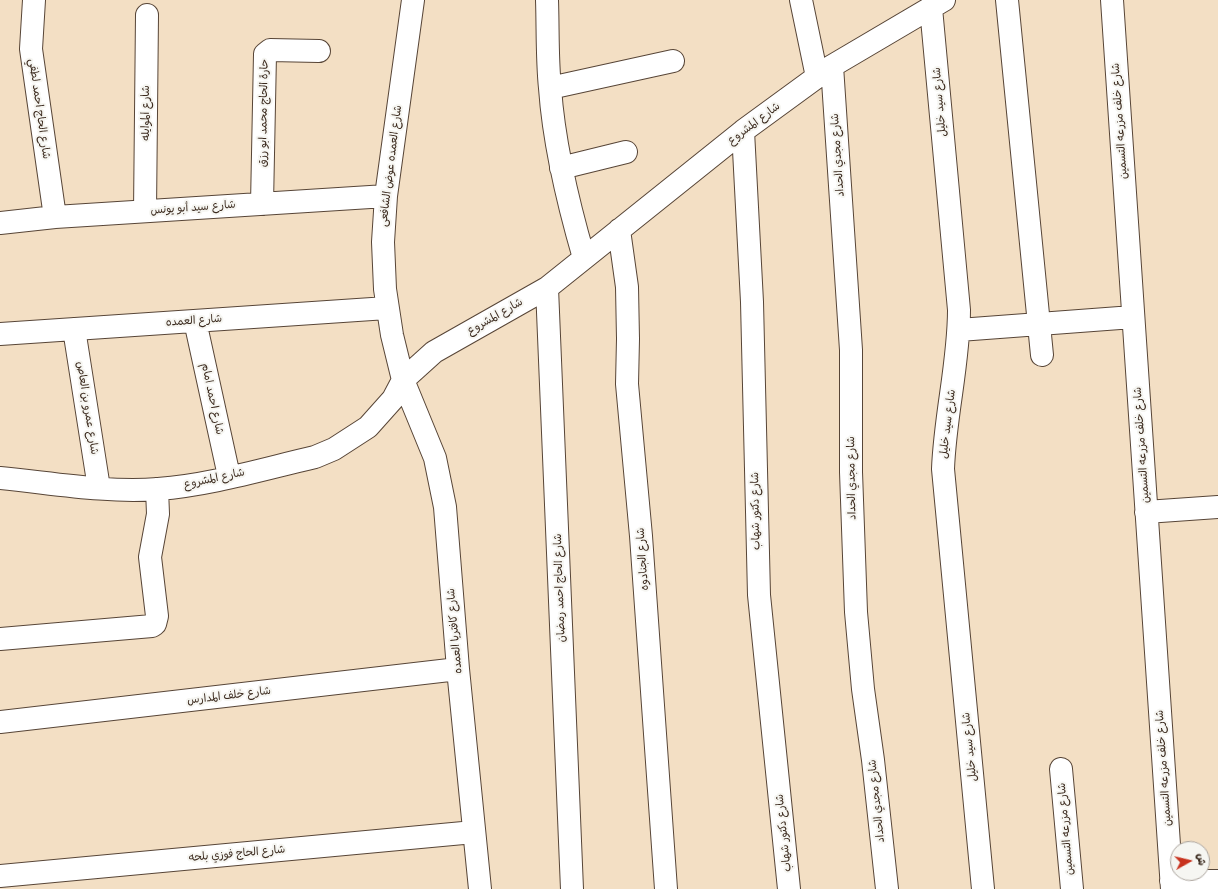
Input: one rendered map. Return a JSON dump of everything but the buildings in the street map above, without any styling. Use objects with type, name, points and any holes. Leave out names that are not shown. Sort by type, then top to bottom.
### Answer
[{"type":"street","name":"شارع الحاج احمد لطفي","points":[[34,0],[31,49],[55,217]]},
{"type":"street","name":"شارع العمده عوض الشافعى","points":[[402,380],[387,308],[383,242],[386,196],[412,0]]},
{"type":"street","name":"شارع مجدي الحداد","points":[[801,0],[824,72],[851,350],[851,472],[856,612],[863,689],[873,760],[887,889]]},
{"type":"street","points":[[1007,0],[1042,355]]},
{"type":"street","name":"شارع خلف مزرعه التسمين","points":[[1112,0],[1172,885]]},
{"type":"street","points":[[541,1],[550,88],[561,168],[584,258]]},
{"type":"street","name":"شارع المشروع","points":[[0,478],[99,488],[158,489],[192,485],[315,457],[334,450],[368,427],[393,399],[402,380],[434,352],[547,288],[743,131],[824,72],[938,4]]},
{"type":"street","name":"شارع سيد خليل","points":[[938,4],[960,330],[944,444],[943,469],[983,889]]},
{"type":"street","name":"شارع الموايله","points":[[145,211],[147,15]]},
{"type":"street","name":"حارة الحاج محمد ابو رزق","points":[[262,204],[266,54],[270,50],[319,51]]},
{"type":"street","points":[[550,88],[673,60]]},
{"type":"street","name":"شارع دكتور شهاب","points":[[743,131],[752,302],[759,595],[790,889]]},
{"type":"street","points":[[561,168],[626,152]]},
{"type":"street","name":"شارع سيد أبو يونس","points":[[0,223],[55,217],[386,196]]},
{"type":"street","name":"شارع الجنادوه","points":[[619,230],[627,287],[628,339],[626,384],[642,536],[666,889]]},
{"type":"street","name":"شارع الحاج احمد رمضان","points":[[547,288],[572,889]]},
{"type":"street","name":"شارع العمده","points":[[0,334],[387,308]]},
{"type":"street","points":[[960,330],[1133,317]]},
{"type":"street","name":"شارع احمد امام","points":[[195,321],[229,476]]},
{"type":"street","name":"شارع عمرو بن العاص","points":[[74,329],[99,488]]},
{"type":"street","name":"شارع كافتريا العمده","points":[[402,380],[427,437],[440,478],[480,889]]},
{"type":"street","points":[[0,639],[152,626],[155,624],[157,620],[150,558],[158,514],[158,489]]},
{"type":"street","points":[[1146,512],[1218,508]]},
{"type":"street","name":"شارع خلف المدارس","points":[[0,722],[458,669]]},
{"type":"street","name":"شارع مزرعه التسمين","points":[[1061,769],[1072,889]]},
{"type":"street","name":"شارع الحاج فوزي بلحه","points":[[0,876],[474,832]]},
{"type":"street","points":[[1172,885],[1218,881]]}]
